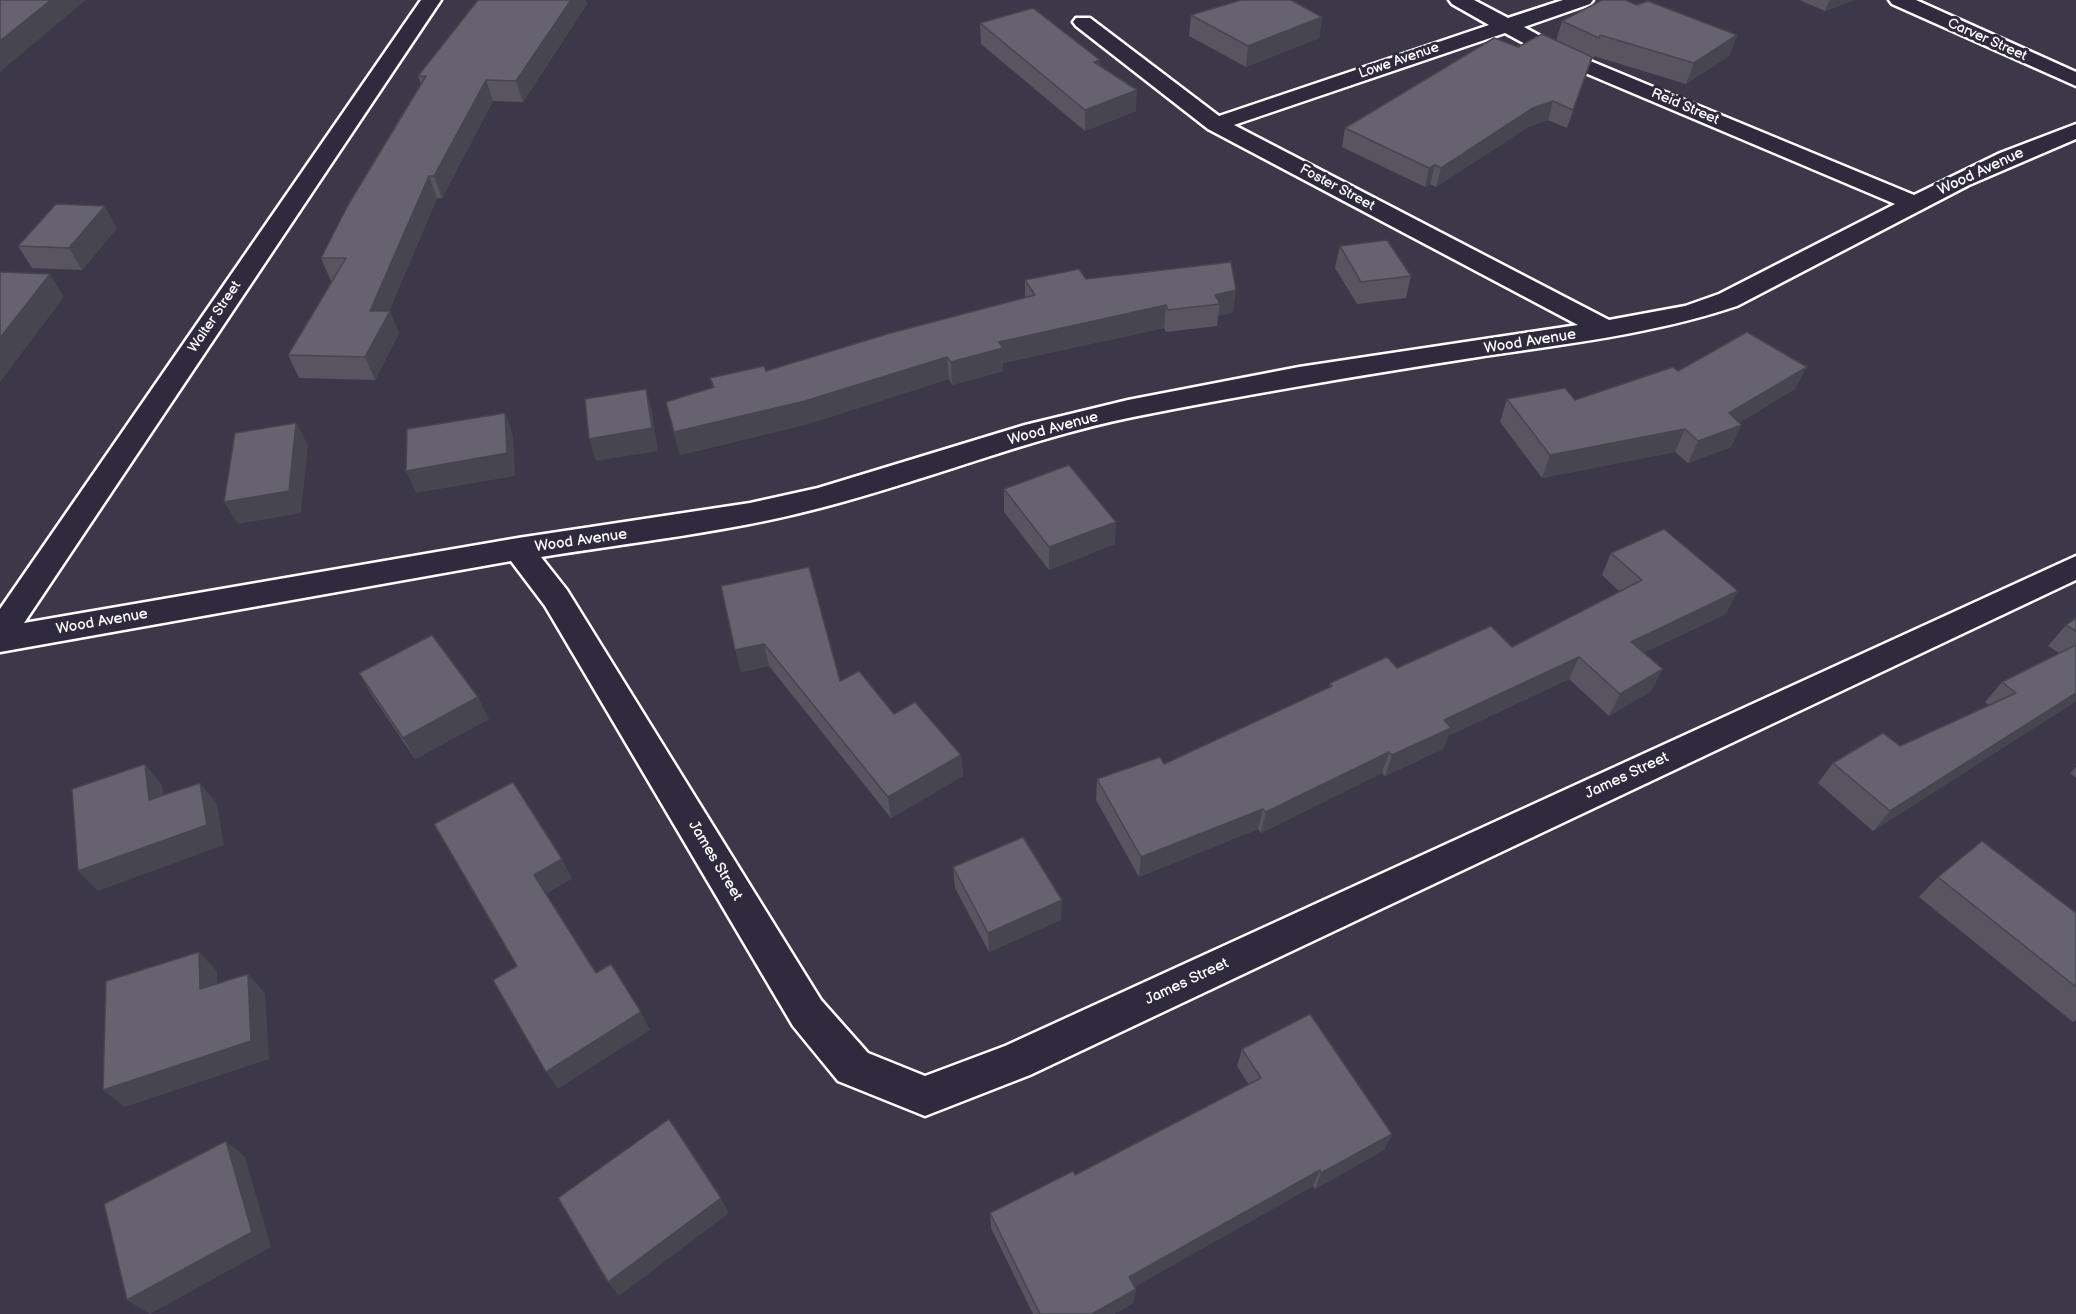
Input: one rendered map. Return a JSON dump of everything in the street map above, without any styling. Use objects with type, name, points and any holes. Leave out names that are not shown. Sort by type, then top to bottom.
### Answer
[{"type":"street","name":"Walter Street","points":[[0,634],[431,0]]},
{"type":"street","name":"Reid Street","points":[[1459,0],[1564,57],[1915,204]]},
{"type":"street","name":"Lowe Avenue","points":[[1216,124],[1583,0]]},
{"type":"street","name":"Carver Street","points":[[1899,0],[2076,80]]},
{"type":"street","name":"Foster Street","points":[[1083,22],[1216,124],[1606,330]]},
{"type":"street","name":"Wood Avenue","points":[[0,640],[518,549],[750,514],[820,498],[1035,432],[1197,394],[1299,376],[1606,330],[1690,313],[1728,300],[2007,158],[2076,131]]},
{"type":"street","name":"James Street","points":[[518,549],[556,598],[807,1013],[853,1067],[925,1096],[1016,1061],[2076,567]]},
{"type":"building","points":[[0,0],[51,0],[0,41]]},
{"type":"building","points":[[478,0],[571,0],[516,81],[486,80],[434,176],[429,176],[370,311],[390,311],[365,357],[288,355],[346,258],[321,258],[348,205],[426,76],[418,76]]},
{"type":"building","points":[[1241,0],[1291,0],[1322,17],[1248,46],[1191,15]]},
{"type":"building","points":[[1602,0],[1625,0],[1637,5],[1648,1],[1737,35],[1694,63],[1600,35],[1599,38],[1562,21]]},
{"type":"building","points":[[1033,8],[1100,60],[1094,62],[1137,90],[1085,110],[980,23]]},
{"type":"building","points":[[1542,34],[1592,57],[1573,110],[1553,101],[1533,108],[1441,168],[1435,165],[1429,168],[1345,128],[1494,38],[1518,47]]},
{"type":"building","points":[[56,204],[105,206],[69,248],[18,246]]},
{"type":"building","points":[[1387,240],[1411,276],[1361,282],[1340,246]]},
{"type":"building","points":[[1231,262],[1236,290],[1215,295],[1220,304],[1168,310],[1166,305],[999,342],[1003,348],[951,362],[947,357],[805,401],[674,432],[666,402],[714,387],[710,378],[764,366],[766,371],[887,334],[1035,295],[1025,280],[1079,269],[1086,279]]},
{"type":"building","points":[[0,273],[50,274],[0,338]]},
{"type":"building","points":[[1747,332],[1807,367],[1729,413],[1742,425],[1698,441],[1685,429],[1550,455],[1507,399],[1565,388],[1575,400],[1673,367],[1678,371]]},
{"type":"building","points":[[646,389],[652,428],[589,439],[585,399]]},
{"type":"building","points":[[505,413],[507,453],[406,471],[407,429]]},
{"type":"building","points":[[296,423],[289,491],[224,502],[235,433]]},
{"type":"building","points":[[1069,465],[1116,522],[1049,547],[1004,489]]},
{"type":"building","points":[[1664,529],[1738,591],[1631,642],[1663,669],[1620,694],[1579,657],[1444,720],[1451,728],[1392,755],[1389,752],[1266,812],[1263,809],[1141,857],[1097,779],[1160,757],[1164,764],[1332,686],[1330,683],[1387,657],[1397,668],[1491,626],[1512,647],[1642,580],[1611,553]]},
{"type":"building","points":[[809,567],[840,681],[859,671],[894,714],[915,702],[961,755],[888,797],[764,644],[735,650],[721,586]]},
{"type":"building","points":[[2076,618],[2076,631],[2066,625]]},
{"type":"building","points":[[432,635],[478,697],[403,738],[359,673]]},
{"type":"building","points":[[2076,645],[2076,693],[1890,811],[1833,763],[1883,733],[1900,746],[2016,693],[2002,682]]},
{"type":"building","points":[[145,764],[149,800],[200,783],[207,825],[78,871],[72,789]]},
{"type":"building","points":[[513,782],[562,859],[534,875],[596,973],[611,964],[641,1012],[546,1072],[493,980],[517,966],[434,824]]},
{"type":"building","points":[[1023,837],[1062,900],[988,933],[953,867]]},
{"type":"building","points":[[1982,841],[2076,913],[2076,987],[1938,877]]},
{"type":"building","points":[[199,952],[200,989],[248,974],[251,1041],[103,1090],[106,981]]},
{"type":"building","points":[[1310,1014],[1392,1134],[1321,1173],[1320,1170],[1129,1277],[1136,1289],[1092,1314],[1040,1314],[990,1213],[1073,1171],[1075,1175],[1261,1078],[1242,1049]]},
{"type":"building","points":[[669,1119],[721,1198],[608,1282],[558,1198]]},
{"type":"building","points":[[226,1141],[252,1232],[127,1300],[104,1204]]}]
